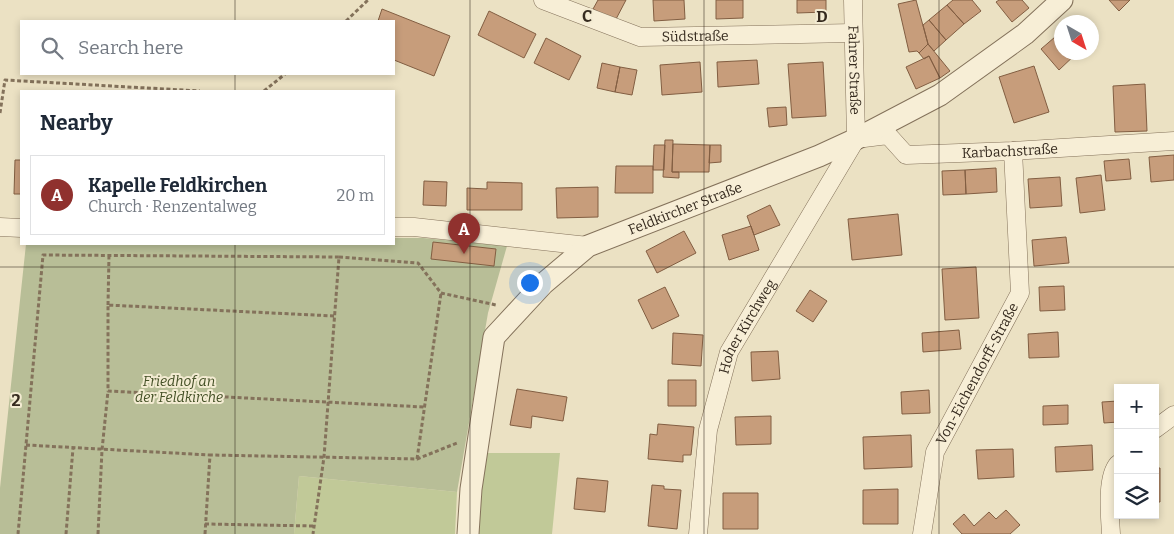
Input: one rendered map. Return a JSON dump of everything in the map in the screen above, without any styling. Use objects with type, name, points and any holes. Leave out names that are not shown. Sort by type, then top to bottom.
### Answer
[{"type":"street","name":"Fahrer Straße","points":[[853,0],[856,139]]},
{"type":"street","name":"Feldkircher Straße","points":[[468,534],[470,489],[494,337],[543,284],[588,246],[819,156],[940,95],[1025,34],[1062,0]]},
{"type":"street","name":"Südstraße","points":[[551,2],[640,37],[853,33]]},
{"type":"street","name":"Karbachstraße","points":[[856,139],[888,135],[906,155],[1013,151],[1174,140]]},
{"type":"street","name":"Hoher Kirchweg","points":[[698,534],[708,430],[729,352],[856,139]]},
{"type":"street","name":"Von-Eichendorff-Straße","points":[[922,534],[935,452],[1020,293],[1013,151]]},
{"type":"street","points":[[0,226],[20,228]]},
{"type":"street","points":[[395,227],[414,227],[588,246]]},
{"type":"street","points":[[1159,426],[1174,415]]},
{"type":"street","points":[[1110,534],[1110,489],[1114,469]]},
{"type":"path","points":[[347,20],[368,0]]},
{"type":"path","points":[[265,90],[284,75]]},
{"type":"path","points":[[0,113],[5,80],[182,90]]},
{"type":"path","points":[[18,534],[44,255],[339,257],[418,263],[441,293],[519,310]]},
{"type":"path","points":[[98,534],[102,450],[108,391],[109,255]]},
{"type":"path","points":[[313,534],[324,457],[339,257]]},
{"type":"path","points":[[417,459],[441,293]]},
{"type":"path","points":[[108,305],[334,316]]},
{"type":"path","points":[[108,391],[424,407]]},
{"type":"path","points":[[26,445],[210,455],[417,459],[458,443]]},
{"type":"path","points":[[66,534],[73,448]]},
{"type":"path","points":[[205,534],[210,455]]},
{"type":"path","points":[[205,524],[314,526]]},
{"type":"green space","name":"Friedhof an der Feldkirche","points":[[395,238],[423,238],[507,246],[488,313],[457,492],[299,476],[294,534],[0,534],[0,488],[26,245],[395,245]]},
{"type":"green space","points":[[483,453],[560,453],[552,534],[478,534]]},
{"type":"green space","points":[[299,476],[457,492],[455,534],[294,534]]},
{"type":"building","points":[[598,0],[626,0],[615,21],[593,9]]},
{"type":"building","points":[[653,0],[684,0],[685,19],[654,21]]},
{"type":"building","points":[[716,0],[743,0],[743,18],[716,19]]},
{"type":"building","points":[[797,0],[826,0],[826,12],[797,13]]},
{"type":"building","points":[[916,0],[928,44],[919,53],[917,51],[909,52],[898,4]]},
{"type":"building","points":[[953,0],[972,0],[981,11],[964,24],[947,5]]},
{"type":"building","points":[[999,0],[1022,0],[1029,8],[1012,22],[996,2]]},
{"type":"building","points":[[1109,0],[1130,0],[1119,11]]},
{"type":"building","points":[[947,5],[964,24],[946,40],[929,20]]},
{"type":"building","points":[[382,9],[450,36],[434,76],[395,60],[395,20],[378,20]]},
{"type":"building","points":[[489,11],[536,34],[524,58],[478,35]]},
{"type":"building","points":[[929,20],[946,40],[934,51],[928,44],[923,25]]},
{"type":"building","points":[[546,38],[581,56],[569,80],[534,63]]},
{"type":"building","points":[[1054,38],[1054,60],[1070,60],[1059,70],[1041,49]]},
{"type":"building","points":[[928,44],[950,71],[940,78],[929,56],[924,59],[919,53]]},
{"type":"building","points":[[929,56],[940,78],[916,89],[906,67]]},
{"type":"building","points":[[757,60],[759,84],[718,87],[717,62]]},
{"type":"building","points":[[700,62],[702,92],[662,95],[660,65]]},
{"type":"building","points":[[823,62],[826,116],[792,118],[788,64]]},
{"type":"building","points":[[602,63],[620,67],[615,92],[597,88]]},
{"type":"building","points":[[1034,66],[1049,112],[1014,123],[999,77]]},
{"type":"building","points":[[620,67],[637,70],[632,95],[615,92]]},
{"type":"building","points":[[1145,84],[1147,131],[1115,132],[1113,86]]},
{"type":"building","points":[[786,107],[787,125],[769,127],[767,108]]},
{"type":"building","points":[[665,140],[673,140],[672,172],[679,172],[679,178],[663,177]]},
{"type":"building","points":[[673,144],[710,145],[709,172],[672,172]]},
{"type":"building","points":[[654,145],[665,145],[664,170],[653,170]]},
{"type":"building","points":[[710,145],[721,145],[721,162],[709,163]]},
{"type":"building","points":[[1174,155],[1174,180],[1151,182],[1149,157]]},
{"type":"building","points":[[1129,159],[1131,179],[1106,181],[1104,161]]},
{"type":"building","points":[[15,160],[20,160],[20,194],[14,194]]},
{"type":"building","points":[[616,166],[653,166],[653,193],[615,193]]},
{"type":"building","points":[[996,168],[997,192],[966,194],[965,170]]},
{"type":"building","points":[[965,170],[966,194],[943,195],[942,171]]},
{"type":"building","points":[[1101,175],[1105,210],[1080,213],[1076,178]]},
{"type":"building","points":[[1060,177],[1062,206],[1030,208],[1028,179]]},
{"type":"building","points":[[424,181],[447,182],[446,206],[423,205]]},
{"type":"building","points":[[487,182],[522,183],[522,210],[467,210],[467,188],[487,189]]},
{"type":"building","points":[[598,187],[598,217],[557,218],[556,188]]},
{"type":"building","points":[[770,205],[780,225],[754,235],[747,216]]},
{"type":"building","points":[[898,214],[902,255],[852,260],[848,219]]},
{"type":"building","points":[[751,226],[759,250],[729,260],[722,235]]},
{"type":"building","points":[[684,231],[696,253],[657,273],[646,251]]},
{"type":"building","points":[[1066,237],[1069,263],[1034,266],[1032,240]]},
{"type":"building","points":[[433,242],[496,249],[494,266],[431,259]]},
{"type":"building","points":[[976,267],[979,318],[945,320],[942,269]]},
{"type":"building","points":[[1064,286],[1065,310],[1040,311],[1039,287]]},
{"type":"building","points":[[665,287],[679,316],[652,329],[638,300]]},
{"type":"building","points":[[810,290],[827,301],[813,322],[796,311]]},
{"type":"building","points":[[959,330],[961,349],[923,352],[922,333]]},
{"type":"building","points":[[1058,332],[1059,357],[1029,358],[1028,334]]},
{"type":"building","points":[[673,333],[703,335],[701,366],[672,364]]},
{"type":"building","points":[[778,351],[780,379],[752,381],[751,352]]},
{"type":"building","points":[[668,380],[696,380],[696,406],[668,406]]},
{"type":"building","points":[[517,389],[567,397],[563,421],[532,416],[531,428],[510,425]]},
{"type":"building","points":[[929,390],[930,413],[902,414],[901,392]]},
{"type":"building","points":[[1114,401],[1114,422],[1104,423],[1102,402]]},
{"type":"building","points":[[1068,405],[1068,424],[1043,425],[1043,406]]},
{"type":"building","points":[[771,416],[771,444],[736,445],[735,417]]},
{"type":"building","points":[[658,424],[694,427],[691,455],[683,455],[683,462],[648,459],[650,434],[657,435]]},
{"type":"building","points":[[911,435],[912,467],[864,469],[863,437]]},
{"type":"building","points":[[1092,445],[1093,470],[1056,472],[1055,447]]},
{"type":"building","points":[[1013,449],[1014,477],[978,479],[976,450]]},
{"type":"building","points":[[1159,468],[1160,468],[1159,502]]},
{"type":"building","points":[[577,478],[608,481],[605,512],[574,509]]},
{"type":"building","points":[[652,485],[664,486],[664,489],[681,490],[677,529],[648,526]]},
{"type":"building","points":[[898,489],[898,524],[863,524],[863,490]]},
{"type":"building","points":[[723,493],[758,493],[758,529],[723,529]]},
{"type":"building","points":[[1006,510],[1020,525],[1010,534],[962,534],[953,524],[964,514],[974,526],[989,512],[996,519]]},
{"type":"place","name":"Kapelle Feldkirchen","points":[[464,254]]}]
